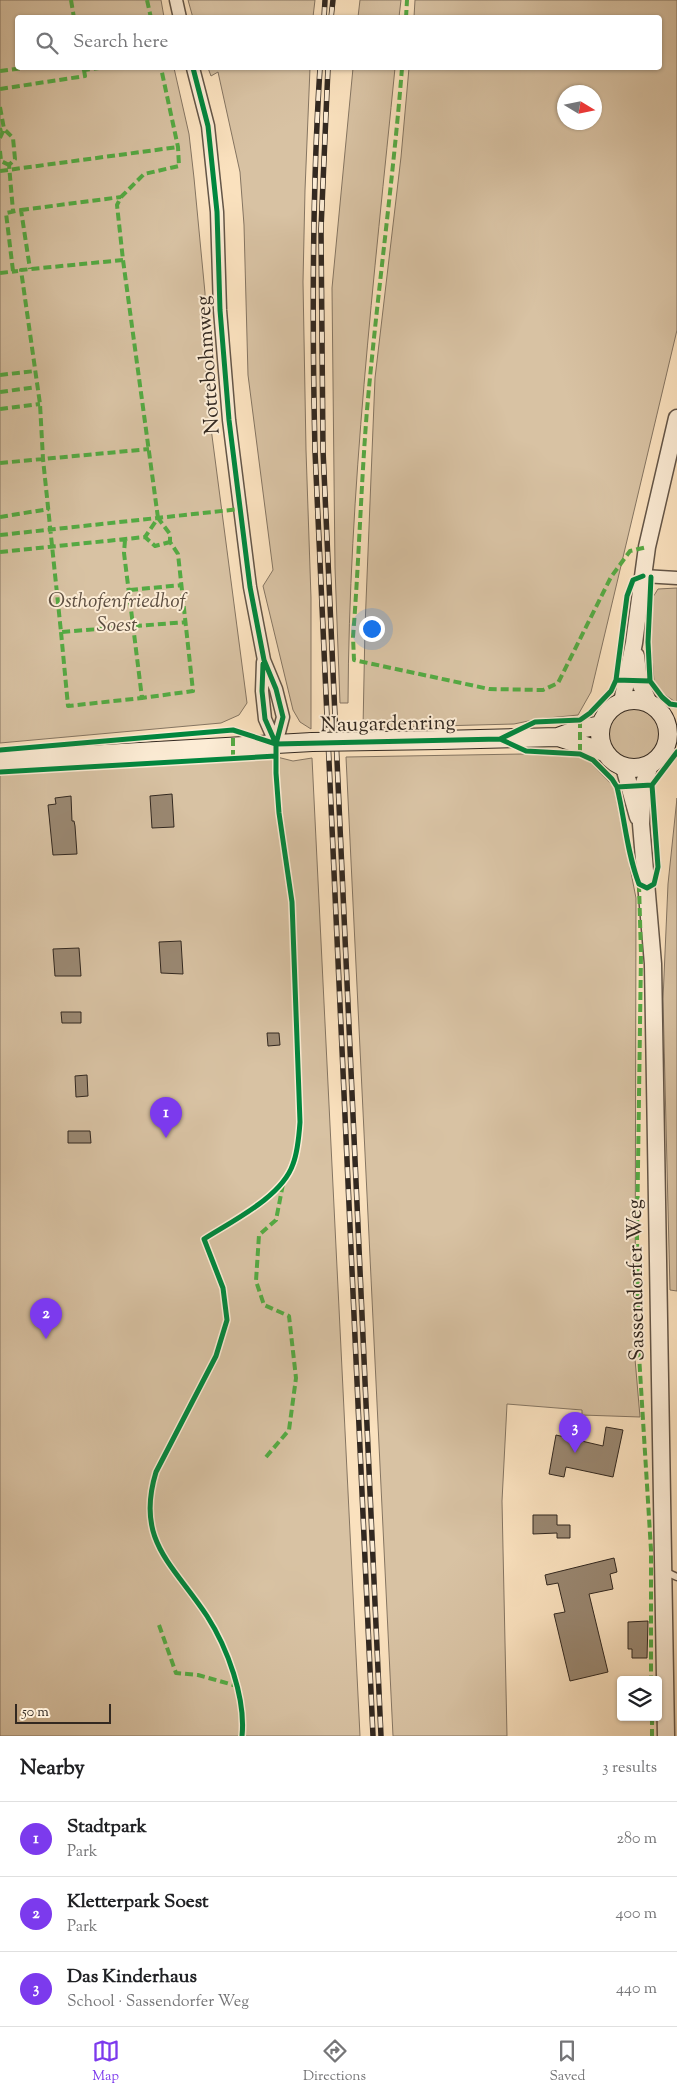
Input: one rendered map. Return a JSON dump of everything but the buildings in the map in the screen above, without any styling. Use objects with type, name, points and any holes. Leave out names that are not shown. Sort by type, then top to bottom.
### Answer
[{"type":"main road","points":[[636,700],[662,711],[672,739],[661,756],[650,765],[636,769],[624,767],[612,761],[604,752],[600,739],[601,725],[605,715],[612,707],[622,702],[636,700]]},
{"type":"main road","name":"Naugardenring","points":[[558,738],[580,729],[601,725]]},
{"type":"main road","name":"Naugardenring","points":[[0,760],[312,742],[558,738],[604,752]]},
{"type":"street","points":[[176,0],[179,15]]},
{"type":"street","name":"Nottebohmweg","points":[[194,70],[208,126],[217,212],[220,310],[228,420],[250,588],[264,660],[276,689],[283,717],[276,744]]},
{"type":"street","points":[[622,702],[634,643],[647,547],[677,418]]},
{"type":"street","points":[[643,576],[677,578]]},
{"type":"street","points":[[634,643],[639,681],[662,711]]},
{"type":"street","name":"Sassendorfer Weg","points":[[650,765],[643,786],[641,824],[653,964],[670,1574],[666,1736]]},
{"type":"street","name":"Sassendorfer Weg","points":[[624,767],[641,824]]},
{"type":"green space","name":"Osthofenfriedhof Soest","points":[[0,0],[161,0],[164,15],[15,15],[15,70],[174,70],[189,134],[205,293],[206,390],[247,703],[239,715],[221,723],[0,743]]},
{"type":"green space","points":[[188,0],[315,0],[313,15],[192,15]]},
{"type":"green space","points":[[360,0],[401,0],[399,15],[358,15]]},
{"type":"green space","points":[[415,0],[677,0],[677,330],[591,692],[578,715],[538,719],[514,724],[363,728],[375,378],[401,157],[409,70],[662,70],[662,15],[414,15]]},
{"type":"green space","points":[[209,70],[310,70],[303,282],[311,598],[311,729],[300,722],[293,710],[263,586],[273,570],[248,375],[244,225],[240,172],[218,72],[211,76]]},
{"type":"green space","points":[[353,70],[395,70],[371,305],[358,464],[349,623],[348,703],[340,703],[335,568],[332,288]]},
{"type":"green space","points":[[677,588],[677,703],[659,691],[654,681],[651,644],[653,597],[658,589]]},
{"type":"green space","points":[[633,706],[644,708],[653,714],[659,723],[661,734],[659,745],[653,754],[644,760],[633,762],[622,760],[613,754],[607,745],[605,734],[607,723],[613,714],[622,708]]},
{"type":"green space","points":[[265,754],[293,761],[312,758],[360,1736],[0,1736],[0,774]]},
{"type":"green space","points":[[523,754],[580,757],[591,763],[614,787],[636,898],[635,1359],[640,1417],[582,1415],[582,1410],[507,1404],[502,1501],[507,1736],[393,1736],[346,757]]},
{"type":"green space","points":[[677,798],[677,1291],[670,1290],[663,999],[668,884]]},
{"type":"railway","points":[[324,15],[325,0]]},
{"type":"railway","points":[[331,15],[333,0]]},
{"type":"railway","points":[[320,70],[315,163],[313,259],[315,451],[373,1736]]},
{"type":"railway","points":[[328,70],[321,229],[323,450],[381,1736]]},
{"type":"marked path","points":[[71,0],[74,15]]},
{"type":"marked path","points":[[147,0],[150,15]]},
{"type":"marked path","points":[[406,15],[407,0]]},
{"type":"marked path","points":[[0,71],[15,69]]},
{"type":"marked path","points":[[0,89],[85,76],[84,70]]},
{"type":"marked path","points":[[158,518],[117,205],[121,197],[144,174],[179,166],[178,147],[161,70]]},
{"type":"marked path","points":[[402,70],[367,410],[353,637],[354,660],[489,689],[543,690],[558,683],[611,577],[630,551],[647,547]]},
{"type":"marked path","points":[[0,107],[4,129],[0,130]]},
{"type":"marked path","points":[[0,138],[4,129],[13,138],[15,159],[9,165],[13,211]]},
{"type":"marked path","points":[[0,171],[178,147]]},
{"type":"marked path","points":[[0,151],[1,161],[9,165]]},
{"type":"marked path","points":[[21,210],[121,197]]},
{"type":"marked path","points":[[13,271],[6,213],[21,210],[30,269]]},
{"type":"marked path","points":[[123,260],[21,270],[40,404],[43,459],[61,632],[187,622]]},
{"type":"marked path","points":[[0,273],[18,271]]},
{"type":"marked path","points":[[0,375],[35,371]]},
{"type":"marked path","points":[[0,392],[37,387]]},
{"type":"marked path","points":[[0,409],[40,404]]},
{"type":"marked path","points":[[0,463],[149,449]]},
{"type":"marked path","points":[[0,517],[49,509]]},
{"type":"marked path","points":[[0,535],[240,509]]},
{"type":"marked path","points":[[125,540],[124,553],[142,698],[193,691],[178,554],[170,542],[170,534],[158,518],[145,537]]},
{"type":"marked path","points":[[0,552],[145,537],[155,546],[170,542]]},
{"type":"marked path","points":[[130,590],[182,585]]},
{"type":"marked path","points":[[61,632],[68,706],[142,698]]},
{"type":"marked path","points":[[580,720],[580,754]]},
{"type":"marked path","points":[[229,731],[233,730],[233,759]]},
{"type":"marked path","points":[[639,884],[641,955],[637,1237],[639,1355],[651,1550],[651,1676]]},
{"type":"marked path","points":[[266,1457],[289,1430],[296,1378],[289,1316],[264,1305],[256,1281],[259,1235],[276,1220],[283,1184]]},
{"type":"marked path","points":[[159,1625],[176,1673],[198,1675],[237,1686]]},
{"type":"marked path","points":[[652,1721],[652,1736]]},
{"type":"cycle path","points":[[194,70],[208,126],[217,212],[220,310],[229,420],[250,587],[264,660],[276,689],[283,717],[276,744],[276,773],[279,813],[292,902],[300,1122],[295,1159],[287,1176],[278,1187],[255,1207],[204,1239],[223,1288],[227,1320],[216,1356],[156,1472],[151,1496],[150,1516],[154,1534],[161,1550],[170,1566],[207,1616],[228,1658],[234,1673],[241,1706],[242,1736]]},
{"type":"cycle path","points":[[616,680],[627,596],[633,580],[643,576]]},
{"type":"cycle path","points":[[651,577],[648,642],[650,681],[662,697],[670,704],[677,705]]},
{"type":"cycle path","points":[[263,664],[262,691],[265,719],[276,744]]},
{"type":"cycle path","points":[[0,750],[233,730],[276,744],[500,739],[535,722],[580,720],[590,713],[611,691],[616,680],[650,681]]},
{"type":"cycle path","points":[[500,739],[526,751],[580,754],[593,760],[612,779],[617,787],[652,785],[677,752]]},
{"type":"cycle path","points":[[0,772],[276,756]]},
{"type":"cycle path","points":[[617,787],[635,872],[639,884],[647,888],[654,884],[658,867],[652,785]]},
{"type":"place","name":"Stadtpark","points":[[166,1138]]},
{"type":"place","name":"Kletterpark Soest","points":[[46,1339]]},
{"type":"place","name":"Das Kinderhaus","points":[[575,1453]]}]
